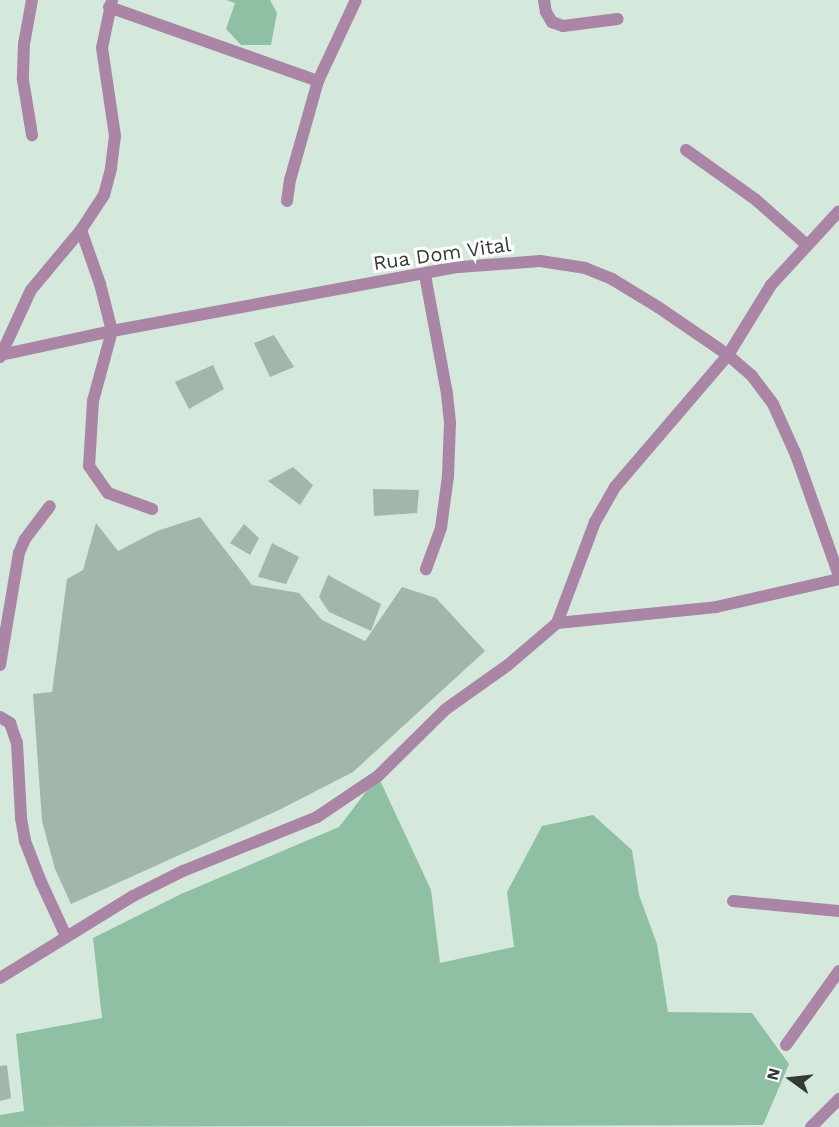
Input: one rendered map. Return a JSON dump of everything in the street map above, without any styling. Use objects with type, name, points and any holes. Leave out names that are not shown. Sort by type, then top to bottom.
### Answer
[{"type":"street","points":[[29,0],[23,80],[32,135]]},
{"type":"street","points":[[287,201],[290,180],[318,81],[356,0]]},
{"type":"street","points":[[544,0],[546,12],[552,22],[563,26],[618,20]]},
{"type":"street","points":[[111,4],[318,81]]},
{"type":"street","name":"Rua Dom Vital","points":[[0,356],[31,290],[81,230],[104,195],[111,168],[115,136],[102,48],[111,4]]},
{"type":"street","points":[[686,150],[756,200],[807,245]]},
{"type":"street","points":[[0,978],[133,896],[183,871],[255,844],[317,817],[378,776],[446,710],[508,665],[557,623],[595,522],[615,487],[728,356],[771,285],[839,211]]},
{"type":"street","points":[[81,230],[100,284],[112,331],[93,401],[88,466],[108,493],[152,509]]},
{"type":"street","name":"Rua Dom Vital","points":[[0,356],[112,331],[459,267],[540,261],[585,268],[612,279],[649,301],[728,356],[752,376],[773,404],[796,455],[839,577]]},
{"type":"street","points":[[425,275],[447,394],[450,423],[448,477],[441,528],[426,569]]},
{"type":"street","points":[[0,665],[19,553],[25,539],[50,506]]},
{"type":"street","points":[[557,623],[716,607],[839,577]]},
{"type":"street","points":[[0,717],[10,723],[18,743],[21,818],[25,841],[66,936]]},
{"type":"street","points":[[733,901],[839,911]]},
{"type":"street","points":[[786,1045],[839,971]]},
{"type":"street","points":[[811,1127],[839,1099]]},
{"type":"green space","points":[[226,0],[270,0],[277,13],[271,45],[241,45],[226,29],[235,3]]},
{"type":"green space","points":[[378,776],[431,890],[440,963],[514,947],[507,892],[542,826],[593,815],[632,850],[639,895],[657,944],[668,1012],[752,1013],[789,1064],[763,1125],[0,1127],[0,1115],[24,1111],[16,1034],[102,1018],[93,938],[181,894],[339,827]]},
{"type":"building","points":[[274,335],[294,367],[270,377],[254,343]]},
{"type":"building","points":[[213,365],[224,389],[189,409],[175,382]]},
{"type":"building","points":[[293,467],[313,485],[300,505],[268,481]]},
{"type":"building","points":[[373,489],[419,490],[417,513],[374,516]]},
{"type":"building","points":[[200,517],[252,585],[299,593],[322,620],[365,641],[402,587],[436,598],[485,651],[353,772],[279,810],[71,904],[55,869],[42,821],[33,694],[52,692],[67,579],[83,570],[96,523],[118,551],[157,531]]},
{"type":"building","points":[[244,524],[259,538],[250,555],[230,543]]},
{"type":"building","points":[[272,543],[299,557],[286,584],[258,577]]},
{"type":"building","points":[[328,575],[381,604],[371,631],[329,612],[319,597]]},
{"type":"building","points":[[7,1065],[11,1098],[0,1101],[0,1066]]}]
